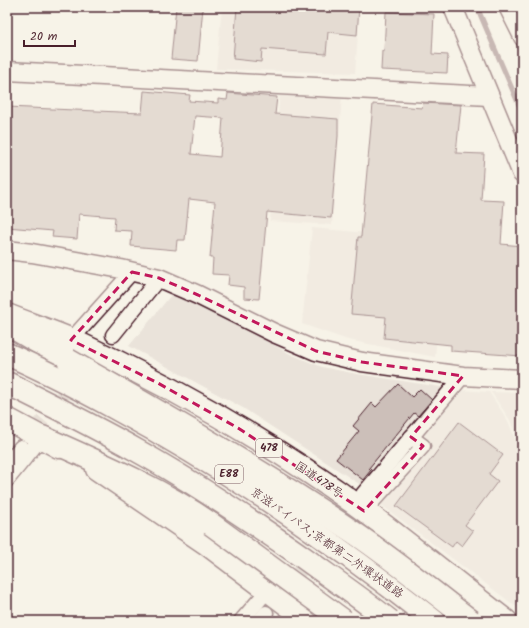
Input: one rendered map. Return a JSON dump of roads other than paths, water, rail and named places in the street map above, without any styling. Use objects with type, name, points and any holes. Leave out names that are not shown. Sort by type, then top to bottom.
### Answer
[{"type":"highway","name":"国道478号","points":[[7,315],[70,350],[156,382],[238,428],[305,470],[364,503],[506,621]]},
{"type":"highway","points":[[7,324],[70,350],[292,492],[354,533],[471,621]]},
{"type":"highway","name":"京滋バイパス;京都第二外環状道路","points":[[7,354],[87,393],[160,432],[227,473],[286,511],[383,580],[434,621]]},
{"type":"highway","name":"京滋バイパス;京都第二外環状道路","points":[[7,384],[70,414],[137,450],[202,490],[267,532],[366,602],[390,621]]},
{"type":"highway","points":[[7,419],[42,437],[155,489],[185,506],[344,621]]},
{"type":"highway","points":[[42,437],[95,468],[147,502],[207,544],[309,621]]},
{"type":"street","points":[[453,7],[522,174]]},
{"type":"street","points":[[506,7],[522,39]]},
{"type":"street","points":[[7,71],[489,96]]},
{"type":"street","points":[[7,250],[32,253],[160,278],[198,295],[274,333],[316,351],[362,362],[463,376],[522,379]]},
{"type":"street","points":[[70,350],[132,272]]},
{"type":"street","points":[[113,335],[160,278]]},
{"type":"street","points":[[364,503],[423,446],[411,437],[463,376]]},
{"type":"street","points":[[7,480],[42,437]]},
{"type":"street","points":[[7,464],[21,448]]},
{"type":"street","points":[[241,621],[268,590]]},
{"type":"waterway","points":[[477,7],[522,112]]},
{"type":"tunnel","points":[[21,447],[76,380]]},
{"type":"tunnel","points":[[266,613],[360,497]]}]
